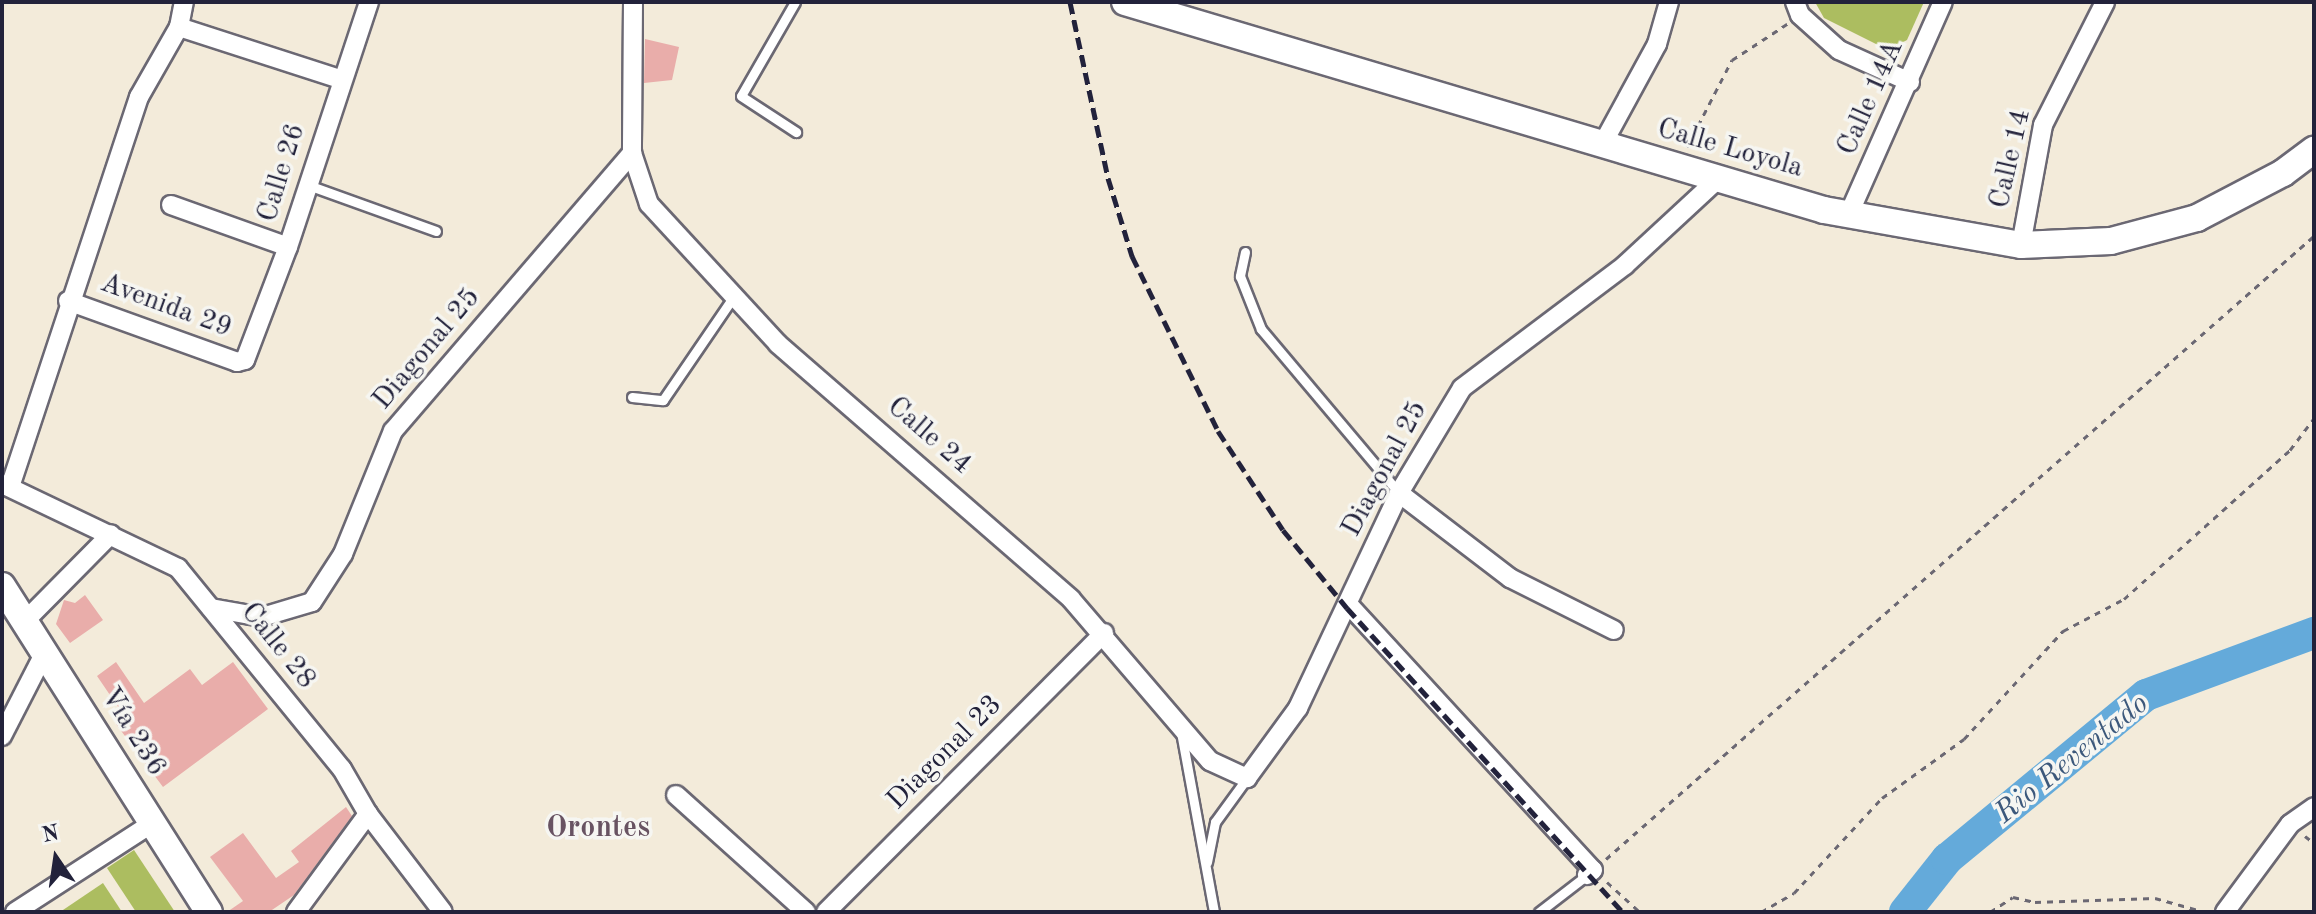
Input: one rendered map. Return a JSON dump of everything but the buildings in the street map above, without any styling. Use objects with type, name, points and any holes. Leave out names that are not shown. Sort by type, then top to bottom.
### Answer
[{"type":"main road","name":"Calle Loyola","points":[[1125,2],[1848,216],[2021,245],[2111,241],[2197,218],[2314,150]]},
{"type":"main road","name":"Vía 236","points":[[2,586],[209,912]]},
{"type":"street","name":"Calle 28","points":[[184,2],[179,27],[139,97],[6,485],[178,568],[342,769],[368,814],[443,912]]},
{"type":"street","name":"Calle 26","points":[[245,360],[288,247],[340,79],[369,2]]},
{"type":"street","name":"Calle 24","points":[[633,2],[632,153],[649,204],[778,344],[943,484],[1104,633],[1180,729]]},
{"type":"street","points":[[1602,145],[1657,44],[1669,2]]},
{"type":"street","name":"Calle 14A","points":[[1848,216],[1943,2]]},
{"type":"street","name":"Calle 14","points":[[2021,245],[2043,125],[2105,2]]},
{"type":"street","points":[[1798,9],[1839,50],[1910,82]]},
{"type":"street","points":[[179,27],[340,79]]},
{"type":"street","name":"Diagonal 25","points":[[211,608],[262,617],[312,602],[343,554],[393,431],[632,153]]},
{"type":"street","name":"Diagonal 25","points":[[1247,778],[1298,708],[1399,493],[1462,388],[1625,265],[1718,179]]},
{"type":"street","points":[[171,205],[288,247]]},
{"type":"street","name":"Avenida 29","points":[[68,301],[237,362],[245,360]]},
{"type":"street","points":[[1399,493],[1510,578],[1614,630]]},
{"type":"street","points":[[25,621],[111,534]]},
{"type":"street","points":[[1349,605],[1590,872]]},
{"type":"street","name":"Diagonal 23","points":[[826,912],[1104,633]]},
{"type":"street","points":[[2,734],[45,652]]},
{"type":"street","points":[[1180,729],[1210,761],[1247,778]]},
{"type":"street","points":[[676,795],[806,912]]},
{"type":"street","points":[[2225,912],[2290,824],[2314,807]]},
{"type":"street","points":[[296,912],[368,814]]},
{"type":"street","points":[[15,912],[151,824]]},
{"type":"lane","points":[[795,2],[741,96],[796,132]]},
{"type":"lane","points":[[308,185],[436,231]]},
{"type":"lane","points":[[1245,252],[1240,276],[1261,329],[1399,493]]},
{"type":"lane","points":[[632,397],[663,400],[734,296]]},
{"type":"lane","name":"Calle 24","points":[[1180,729],[1214,912]]},
{"type":"lane","name":"Diagonal 25","points":[[1206,868],[1215,822],[1247,778]]},
{"type":"lane","points":[[1539,912],[1590,872]]},
{"type":"path","points":[[1677,167],[1732,60],[1798,9]]},
{"type":"path","points":[[1640,912],[1590,872],[2314,236]]},
{"type":"path","points":[[1761,912],[1794,893],[1882,798],[1964,739],[2063,631],[2124,599],[2290,450],[2314,418]]},
{"type":"path","points":[[1990,912],[2013,897],[2035,902],[2155,898],[2205,912]]},
{"type":"green space","points":[[1815,2],[1924,2],[1907,40],[1888,50],[1824,18]]},
{"type":"green space","points":[[134,850],[175,912],[136,912],[107,868]]},
{"type":"green space","points":[[103,883],[122,912],[60,912]]},
{"type":"waterway","name":"Rio Reventado","points":[[1905,912],[1947,859],[2146,695],[2314,633]]},
{"type":"railway","points":[[1070,2],[1108,178],[1132,256],[1218,431],[1283,530],[1347,608],[1623,912]]},
{"type":"district","name":"Orontes","points":[[598,828]]}]
